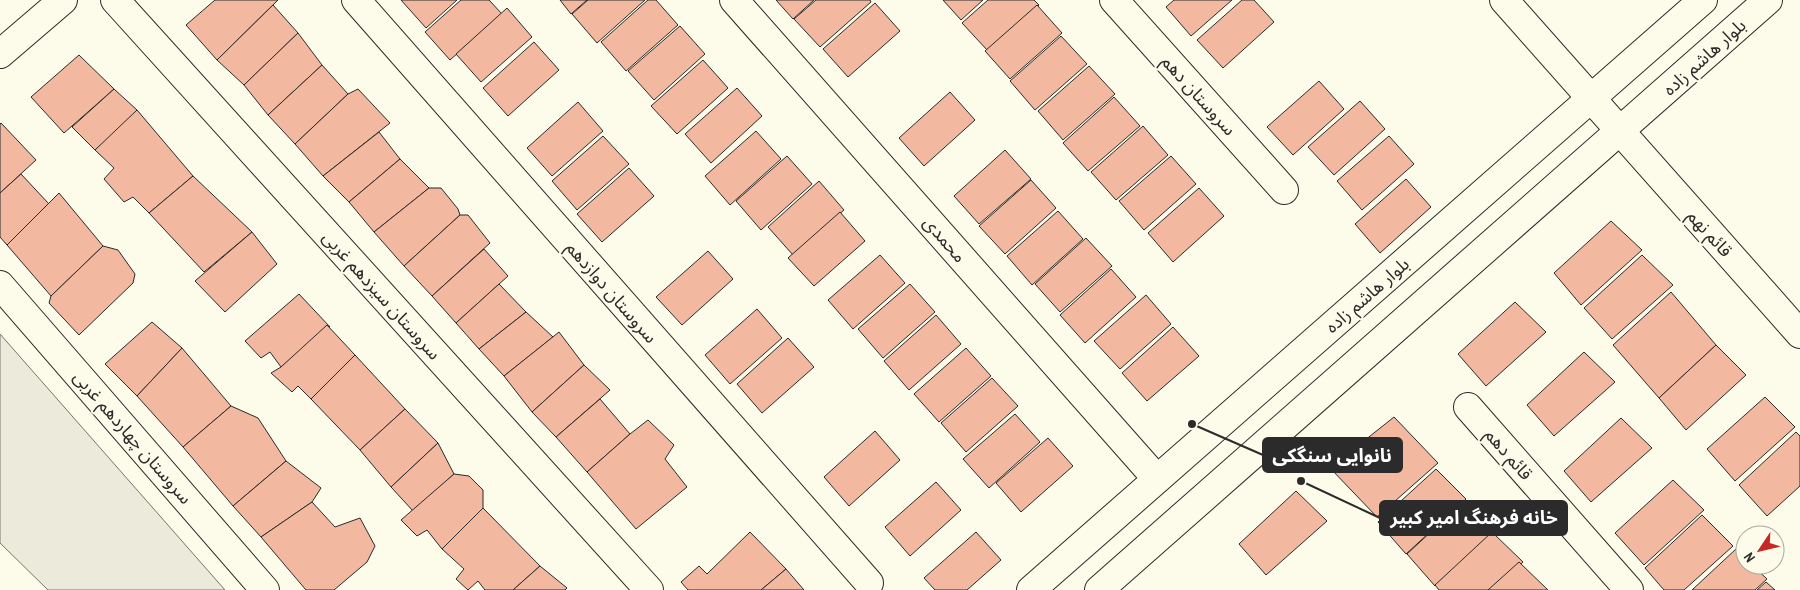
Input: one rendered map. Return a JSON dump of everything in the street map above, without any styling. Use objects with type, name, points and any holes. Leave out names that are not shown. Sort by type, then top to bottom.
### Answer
[{"type":"street","points":[[0,53],[63,0]]},
{"type":"street","name":"سروستان سیزدهم غربی","points":[[115,0],[649,590]]},
{"type":"street","name":"سروستان دوازدهم","points":[[356,0],[869,583]]},
{"type":"street","name":"محمدی","points":[[734,0],[1157,479]]},
{"type":"street","name":"سروستان دهم","points":[[1114,0],[1284,190]]},
{"type":"street","name":"قائم نهم","points":[[1504,0],[1800,334]]},
{"type":"street","name":"بلوار هاشم زاده","points":[[1031,590],[1703,0]]},
{"type":"street","name":"بلوار هاشم زاده","points":[[1099,590],[1768,0]]},
{"type":"street","name":"سروستان چهاردهم غربی","points":[[0,285],[265,590]]},
{"type":"street","name":"قائم دهم","points":[[1468,407],[1629,590]]},
{"type":"shaded area","points":[[0,334],[225,590],[48,590],[0,543]]},
{"type":"building","points":[[215,0],[278,0],[217,60],[186,25]]},
{"type":"building","points":[[401,0],[457,0],[426,28]]},
{"type":"building","points":[[461,0],[489,0],[502,14],[450,60],[425,32]]},
{"type":"building","points":[[560,0],[587,0],[571,14]]},
{"type":"building","points":[[588,0],[645,0],[597,43],[572,14]]},
{"type":"building","points":[[648,0],[656,0],[678,25],[626,71],[601,42]]},
{"type":"building","points":[[776,0],[814,0],[793,19]]},
{"type":"building","points":[[816,0],[870,0],[871,2],[820,47],[794,19]]},
{"type":"building","points":[[943,0],[983,0],[961,20]]},
{"type":"building","points":[[988,0],[1034,0],[1039,5],[988,51],[962,23]]},
{"type":"building","points":[[1174,0],[1232,0],[1191,36],[1166,7]]},
{"type":"building","points":[[1242,0],[1254,0],[1274,22],[1223,68],[1197,40]]},
{"type":"building","points":[[875,3],[900,31],[848,77],[823,49]]},
{"type":"building","points":[[273,5],[298,33],[244,85],[217,60]]},
{"type":"building","points":[[1037,5],[1062,33],[1010,79],[985,51]]},
{"type":"building","points":[[507,8],[532,37],[481,82],[456,54]]},
{"type":"building","points":[[680,26],[705,54],[654,100],[628,71]]},
{"type":"building","points":[[298,33],[322,65],[268,115],[244,85]]},
{"type":"building","points":[[1061,36],[1087,64],[1035,110],[1010,81]]},
{"type":"building","points":[[534,42],[559,70],[508,116],[483,88]]},
{"type":"building","points":[[79,55],[114,89],[64,133],[31,97]]},
{"type":"building","points":[[703,60],[728,88],[677,134],[651,106]]},
{"type":"building","points":[[322,65],[348,94],[295,144],[268,115]]},
{"type":"building","points":[[1089,66],[1115,94],[1063,140],[1038,111]]},
{"type":"building","points":[[1319,81],[1344,109],[1293,155],[1267,127]]},
{"type":"building","points":[[737,88],[762,116],[711,163],[685,134]]},
{"type":"building","points":[[114,89],[137,110],[136,116],[95,150],[72,127]]},
{"type":"building","points":[[358,89],[390,123],[323,176],[295,144],[348,94]]},
{"type":"building","points":[[950,92],[975,120],[924,166],[899,138]]},
{"type":"building","points":[[1114,97],[1140,126],[1088,171],[1063,143]]},
{"type":"building","points":[[1360,101],[1385,129],[1334,175],[1308,147]]},
{"type":"building","points":[[578,102],[603,131],[552,176],[527,148]]},
{"type":"building","points":[[137,110],[193,176],[149,213],[133,197],[124,202],[104,179],[114,168],[95,150]]},
{"type":"building","points":[[0,124],[36,160],[0,193]]},
{"type":"building","points":[[1143,126],[1168,155],[1116,200],[1091,172]]},
{"type":"building","points":[[756,131],[781,159],[730,205],[705,176]]},
{"type":"building","points":[[379,132],[400,159],[349,202],[323,176]]},
{"type":"building","points":[[603,136],[629,164],[577,210],[552,181]]},
{"type":"building","points":[[1389,136],[1414,164],[1362,210],[1337,181]]},
{"type":"building","points":[[1005,150],[1031,179],[979,224],[954,196]]},
{"type":"building","points":[[787,156],[812,184],[761,230],[736,201]]},
{"type":"building","points":[[1171,156],[1196,184],[1144,230],[1119,201]]},
{"type":"building","points":[[400,159],[429,188],[374,232],[349,202]]},
{"type":"building","points":[[629,168],[654,196],[602,242],[577,214]]},
{"type":"building","points":[[21,174],[49,204],[7,245],[0,237],[0,193]]},
{"type":"building","points":[[193,176],[252,232],[204,272],[149,213]]},
{"type":"building","points":[[1406,179],[1431,207],[1380,253],[1355,224]]},
{"type":"building","points":[[1031,180],[1056,208],[1005,254],[979,226]]},
{"type":"building","points":[[819,181],[844,210],[793,255],[768,227]]},
{"type":"building","points":[[429,188],[441,188],[458,209],[460,215],[404,266],[374,232]]},
{"type":"building","points":[[1199,188],[1224,216],[1173,262],[1148,233]]},
{"type":"building","points":[[59,193],[103,246],[51,296],[7,245]]},
{"type":"building","points":[[1058,211],[1083,239],[1032,285],[1007,256]]},
{"type":"building","points":[[840,212],[865,241],[814,286],[788,258]]},
{"type":"building","points":[[460,215],[468,215],[490,243],[432,296],[404,266]]},
{"type":"building","points":[[1611,221],[1642,250],[1581,305],[1554,273]]},
{"type":"building","points":[[252,232],[277,264],[225,312],[195,281]]},
{"type":"building","points":[[1086,238],[1112,266],[1060,312],[1035,284]]},
{"type":"building","points":[[103,246],[118,250],[135,274],[133,283],[79,335],[49,303],[51,296]]},
{"type":"building","points":[[484,249],[508,276],[456,323],[432,296]]},
{"type":"building","points":[[708,251],[733,279],[682,325],[656,297]]},
{"type":"building","points":[[880,255],[905,283],[853,329],[828,300]]},
{"type":"building","points":[[1642,255],[1673,285],[1612,339],[1584,308]]},
{"type":"building","points":[[1111,269],[1136,297],[1085,343],[1060,315]]},
{"type":"building","points":[[499,284],[526,312],[479,349],[456,323]]},
{"type":"building","points":[[910,284],[935,312],[883,358],[858,329]]},
{"type":"building","points":[[1671,292],[1716,345],[1659,398],[1613,345]]},
{"type":"building","points":[[299,294],[330,327],[281,367],[270,352],[261,358],[245,341]]},
{"type":"building","points":[[1146,295],[1171,324],[1120,369],[1094,341]]},
{"type":"building","points":[[1515,302],[1546,332],[1486,386],[1458,354]]},
{"type":"building","points":[[757,309],[782,338],[730,384],[705,355]]},
{"type":"building","points":[[526,312],[553,337],[504,376],[479,349]]},
{"type":"building","points":[[936,315],[961,344],[909,390],[884,361]]},
{"type":"building","points":[[152,322],[182,348],[137,396],[105,364]]},
{"type":"building","points":[[327,325],[355,355],[311,399],[298,386],[292,392],[271,373],[281,367]]},
{"type":"building","points":[[1173,327],[1199,356],[1147,401],[1122,373]]},
{"type":"building","points":[[559,332],[584,365],[532,412],[504,376]]},
{"type":"building","points":[[788,338],[814,367],[762,413],[737,384]]},
{"type":"building","points":[[1716,345],[1746,375],[1686,430],[1659,398]]},
{"type":"building","points":[[182,348],[231,406],[183,447],[137,396]]},
{"type":"building","points":[[966,348],[991,376],[939,422],[914,394]]},
{"type":"building","points":[[1584,352],[1615,382],[1554,436],[1527,405]]},
{"type":"building","points":[[355,355],[405,409],[360,450],[311,399]]},
{"type":"building","points":[[584,365],[610,390],[556,437],[532,412]]},
{"type":"building","points":[[992,378],[1018,406],[966,452],[941,423]]},
{"type":"building","points":[[1765,397],[1795,427],[1735,481],[1707,449]]},
{"type":"building","points":[[600,399],[630,434],[587,472],[556,437]]},
{"type":"building","points":[[231,406],[258,418],[286,461],[233,506],[183,447]]},
{"type":"building","points":[[405,409],[438,443],[391,487],[360,450]]},
{"type":"building","points":[[1015,414],[1040,442],[989,488],[963,459]]},
{"type":"building","points":[[1394,417],[1438,463],[1377,517],[1330,468]]},
{"type":"building","points":[[1621,418],[1652,448],[1591,502],[1564,471]]},
{"type":"building","points":[[648,420],[674,445],[665,459],[687,487],[636,529],[587,472]]},
{"type":"building","points":[[875,431],[900,460],[849,506],[824,477]]},
{"type":"building","points":[[1796,432],[1800,436],[1800,486],[1767,516],[1739,485]]},
{"type":"building","points":[[1048,438],[1073,466],[1021,512],[996,483]]},
{"type":"building","points":[[438,443],[454,474],[413,511],[391,487]]},
{"type":"building","points":[[286,461],[321,488],[312,502],[261,537],[233,506]]},
{"type":"building","points":[[1436,469],[1466,499],[1406,554],[1378,522]]},
{"type":"building","points":[[454,474],[469,476],[483,490],[483,508],[442,549],[427,530],[417,536],[401,520]]},
{"type":"building","points":[[1673,480],[1704,510],[1644,565],[1615,533]]},
{"type":"building","points":[[936,482],[961,510],[910,556],[885,527]]},
{"type":"building","points":[[1296,491],[1327,521],[1266,575],[1239,544]]},
{"type":"building","points":[[1464,501],[1495,531],[1435,586],[1407,554]]},
{"type":"building","points":[[312,502],[335,527],[360,518],[375,546],[367,562],[334,590],[306,590],[261,537]]},
{"type":"building","points":[[483,508],[540,566],[513,590],[485,590],[478,581],[468,590],[456,579],[464,569],[442,549]]},
{"type":"building","points":[[1702,515],[1733,546],[1684,590],[1664,590],[1645,568]]},
{"type":"building","points":[[750,532],[786,569],[761,590],[688,590],[681,582],[699,566],[707,574]]},
{"type":"building","points":[[976,532],[1001,560],[967,590],[935,590],[924,578]]},
{"type":"building","points":[[1492,532],[1523,562],[1492,590],[1439,590],[1435,585]]},
{"type":"building","points":[[1735,550],[1735,575],[1763,575],[1767,579],[1755,590],[1692,590]]},
{"type":"building","points":[[1519,562],[1548,590],[1488,590]]},
{"type":"building","points":[[540,566],[567,588],[565,590],[513,590]]},
{"type":"building","points":[[786,569],[804,590],[761,590]]},
{"type":"building","points":[[1766,582],[1775,590],[1757,590]]},
{"type":"place","name":"نانوایی سنگکی","points":[[1192,424]]},
{"type":"place","name":"خانه فرهنگ امیر کبیر","points":[[1301,481]]}]
